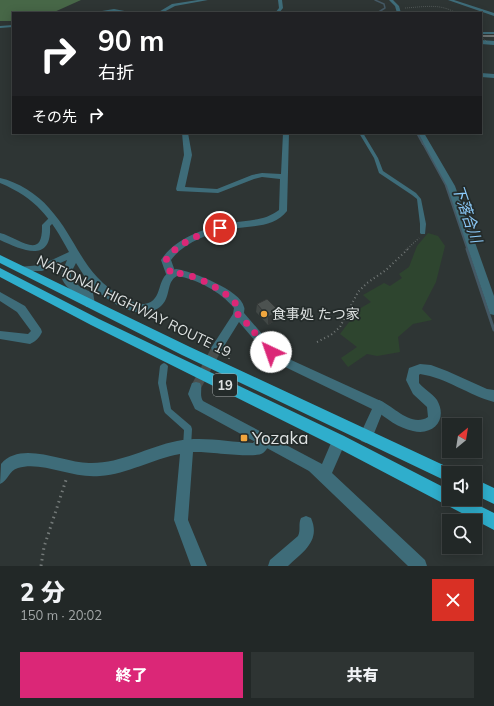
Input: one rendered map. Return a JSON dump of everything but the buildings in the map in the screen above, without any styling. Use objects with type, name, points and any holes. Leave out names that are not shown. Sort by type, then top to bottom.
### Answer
[{"type":"highway","name":"NATIONAL HIGHWAY ROUTE 19","points":[[0,259],[366,437],[442,472]]},
{"type":"highway","name":"NATIONAL HIGHWAY ROUTE 19","points":[[0,272],[95,322],[338,441],[442,495]]},
{"type":"highway","points":[[482,490],[494,496]]},
{"type":"highway","name":"NATIONAL HIGHWAY ROUTE 19","points":[[463,506],[494,522]]},
{"type":"street","points":[[161,12],[174,5],[206,0]]},
{"type":"street","points":[[278,12],[282,8],[280,0]]},
{"type":"street","points":[[391,0],[398,11]]},
{"type":"street","points":[[450,0],[494,15]]},
{"type":"street","points":[[99,12],[114,10],[127,12]]},
{"type":"street","points":[[0,27],[12,26]]},
{"type":"street","points":[[482,34],[494,33]]},
{"type":"street","points":[[482,42],[494,43]]},
{"type":"street","points":[[482,76],[494,76]]},
{"type":"street","points":[[185,134],[188,155],[180,189],[218,191],[252,177],[262,175],[283,177]]},
{"type":"street","points":[[171,274],[166,260],[170,252],[187,242],[211,230],[230,226],[259,223],[277,217],[283,211],[283,177],[286,134]]},
{"type":"street","points":[[422,134],[451,186],[494,311]]},
{"type":"street","points":[[0,180],[21,189],[37,200],[47,210],[75,253],[85,272],[96,285],[112,297],[136,308],[147,308],[160,302],[164,292],[165,282],[171,274],[176,272],[187,274],[225,293],[235,301],[238,307],[238,315],[217,348]]},
{"type":"street","points":[[0,236],[27,248],[38,248],[46,241],[48,236],[46,226],[53,220]]},
{"type":"street","points":[[22,269],[42,268],[75,253]]},
{"type":"street","points":[[75,253],[66,275],[67,280],[74,287],[89,296],[90,304]]},
{"type":"street","points":[[0,296],[21,309],[37,332],[30,339],[0,335]]},
{"type":"street","points":[[238,315],[271,352],[285,362],[379,406],[414,426],[422,427],[429,425],[434,420],[435,407],[431,401],[413,385],[412,375],[415,371],[421,369],[441,374],[485,394],[494,396]]},
{"type":"street","points":[[196,387],[194,399],[199,405],[314,466],[419,566]]},
{"type":"street","points":[[366,437],[379,406]]},
{"type":"street","points":[[0,477],[12,462],[33,459],[71,468],[88,470],[107,469],[125,465],[171,449],[187,446],[220,446],[253,450],[258,449],[266,440]]},
{"type":"street","points":[[324,475],[338,441]]},
{"type":"street","points":[[187,446],[181,520],[199,566]]},
{"type":"street","points":[[276,566],[303,541],[307,534],[306,523]]},
{"type":"lane","points":[[362,134],[376,158],[381,172],[410,191],[419,199],[423,232]]},
{"type":"lane","points":[[164,366],[162,383],[168,411],[188,429],[187,446]]},
{"type":"path","points":[[398,11],[443,7],[450,8],[455,12]]},
{"type":"path","points":[[482,35],[488,43]]},
{"type":"path","points":[[317,342],[331,335],[340,327],[358,292],[367,283],[386,270],[410,245],[418,239],[423,232]]},
{"type":"path","points":[[41,566],[44,548],[71,468]]},
{"type":"green space","points":[[0,0],[81,0],[54,12],[12,12],[12,21],[0,21]]},
{"type":"green space","points":[[428,233],[438,236],[445,246],[436,282],[422,309],[432,320],[413,324],[398,337],[400,352],[377,356],[367,354],[348,367],[341,358],[357,347],[340,334],[359,309],[371,302],[363,295],[384,283],[390,286],[402,278],[399,274],[409,267],[417,246]]},
{"type":"waterway","points":[[375,0],[384,4],[385,8],[379,12]]},
{"type":"waterway","name":"下落合川","points":[[418,134],[423,144]]},
{"type":"waterway","name":"下落合川","points":[[423,143],[446,185],[468,250]]},
{"type":"waterway","name":"下落合川","points":[[467,249],[494,330]]},
{"type":"tunnel","points":[[196,387],[217,348]]},
{"type":"railway","points":[[482,36],[494,36]]},
{"type":"place","name":"食事処 たつ家","points":[[264,314]]},
{"type":"place","name":"Yozaka","points":[[244,438]]},
{"type":"route","points":[[220,228],[211,230],[170,252],[166,260],[171,274],[176,272],[187,274],[229,295],[238,307],[238,315],[271,352]]}]
